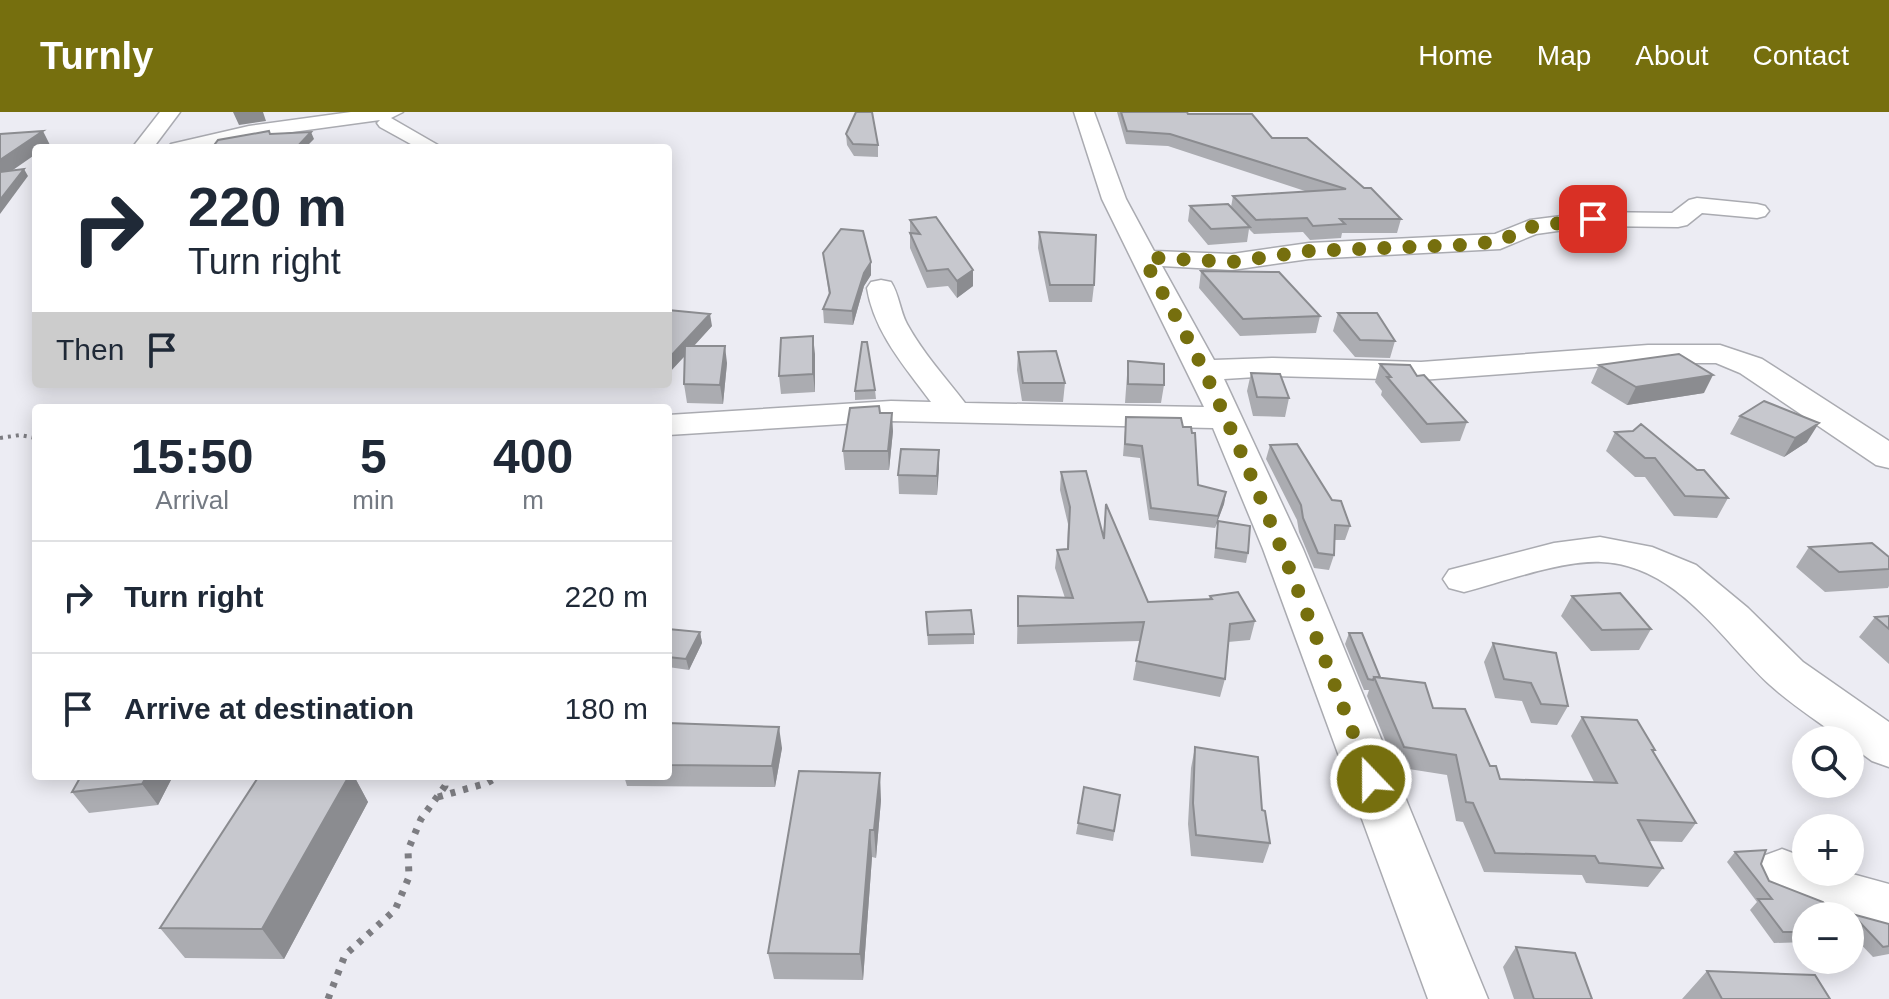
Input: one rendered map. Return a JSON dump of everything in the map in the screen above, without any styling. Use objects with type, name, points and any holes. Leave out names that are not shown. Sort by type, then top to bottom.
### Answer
[{"type":"street","points":[[146,142],[170,112]]},
{"type":"street","points":[[1084,112],[1108,184],[1145,261],[1204,370],[1283,549],[1458,999]]},
{"type":"street","points":[[146,142],[210,139],[389,116],[428,144]]},
{"type":"street","points":[[353,139],[389,116]]},
{"type":"street","points":[[192,144],[210,139]]},
{"type":"street","points":[[1145,261],[1158,258],[1232,262],[1309,251],[1488,243],[1500,241],[1530,227],[1593,219],[1678,220],[1697,205],[1757,211]]},
{"type":"street","points":[[881,288],[881,297],[902,342],[956,413]]},
{"type":"street","points":[[1204,370],[1273,367],[1421,371],[1648,354],[1720,354],[1751,366],[1889,457]]},
{"type":"street","points":[[672,425],[881,412],[1226,418]]},
{"type":"street","points":[[1464,579],[1554,556],[1600,549],[1638,556],[1682,574],[1733,618],[1787,674],[1889,748]]},
{"type":"street","points":[[1782,873],[1850,899],[1889,909]]},
{"type":"path","points":[[0,438],[20,435],[32,437]]},
{"type":"path","points":[[328,999],[345,955],[395,910],[409,877],[408,850],[421,819],[445,786],[444,780]]},
{"type":"path","points":[[437,798],[492,780]]},
{"type":"building","points":[[856,112],[872,112],[878,145],[853,144],[846,134]]},
{"type":"building","points":[[1121,112],[1252,114],[1272,138],[1307,138],[1364,188],[1371,188],[1401,219],[1340,219],[1345,224],[1313,226],[1307,218],[1256,220],[1233,196],[1346,189],[1170,134],[1127,131]]},
{"type":"building","points":[[43,131],[0,160],[0,134]]},
{"type":"building","points":[[269,131],[270,134],[311,132],[300,144],[215,144],[218,140]]},
{"type":"building","points":[[24,169],[0,200],[0,172]]},
{"type":"building","points":[[1228,204],[1250,227],[1211,229],[1190,206]]},
{"type":"building","points":[[936,217],[973,270],[957,281],[948,269],[927,271],[910,233],[920,234],[910,220]]},
{"type":"building","points":[[841,229],[863,231],[871,262],[864,273],[852,311],[823,309],[830,293],[823,253]]},
{"type":"building","points":[[1039,232],[1096,235],[1094,285],[1050,285]]},
{"type":"building","points":[[1201,271],[1279,272],[1320,316],[1243,319]]},
{"type":"building","points":[[672,310],[710,314],[672,355]]},
{"type":"building","points":[[1338,313],[1377,313],[1395,341],[1360,340]]},
{"type":"building","points":[[813,336],[813,374],[779,376],[781,338]]},
{"type":"building","points":[[862,342],[867,342],[875,390],[855,391]]},
{"type":"building","points":[[685,346],[725,346],[720,385],[684,384]]},
{"type":"building","points":[[1056,351],[1065,383],[1023,383],[1018,352]]},
{"type":"building","points":[[1679,354],[1713,375],[1636,387],[1599,365]]},
{"type":"building","points":[[1128,361],[1164,364],[1164,385],[1128,384]]},
{"type":"building","points":[[1380,364],[1410,365],[1417,376],[1424,375],[1467,422],[1427,424],[1387,377],[1391,377]]},
{"type":"building","points":[[1251,373],[1280,374],[1289,398],[1257,397]]},
{"type":"building","points":[[1764,401],[1819,423],[1795,438],[1740,416]]},
{"type":"building","points":[[879,406],[880,413],[892,413],[888,451],[843,451],[850,408]]},
{"type":"building","points":[[1126,417],[1181,418],[1183,427],[1191,427],[1192,433],[1195,433],[1198,485],[1226,492],[1218,516],[1151,508],[1142,446],[1125,444]]},
{"type":"building","points":[[1641,424],[1697,470],[1704,470],[1728,498],[1685,496],[1655,458],[1645,458],[1615,432],[1633,431]]},
{"type":"building","points":[[1297,444],[1332,500],[1341,501],[1350,526],[1335,525],[1334,555],[1318,553],[1303,518],[1301,505],[1270,445]]},
{"type":"building","points":[[901,449],[939,450],[937,476],[898,475]]},
{"type":"building","points":[[1086,471],[1104,539],[1106,504],[1148,602],[1212,599],[1210,596],[1238,592],[1255,621],[1230,624],[1225,679],[1136,661],[1144,622],[1018,626],[1018,596],[1073,598],[1057,550],[1068,549],[1070,507],[1061,472]]},
{"type":"building","points":[[1218,521],[1250,526],[1248,553],[1216,548]]},
{"type":"building","points":[[1872,543],[1889,557],[1889,569],[1839,572],[1809,547]]},
{"type":"building","points":[[1620,593],[1651,629],[1602,630],[1572,596]]},
{"type":"building","points":[[971,610],[974,634],[928,635],[926,612]]},
{"type":"building","points":[[1889,616],[1889,629],[1875,617]]},
{"type":"building","points":[[672,629],[700,632],[686,659],[672,657]]},
{"type":"building","points":[[1349,633],[1362,633],[1380,677],[1368,679]]},
{"type":"building","points":[[1493,643],[1556,653],[1568,706],[1541,704],[1531,683],[1504,679]]},
{"type":"building","points":[[1374,677],[1425,683],[1433,708],[1465,709],[1490,766],[1496,766],[1500,779],[1617,783],[1582,717],[1637,720],[1696,823],[1638,820],[1663,868],[1599,863],[1595,856],[1495,853],[1473,803],[1466,802],[1456,755],[1404,747]]},
{"type":"building","points":[[672,723],[779,727],[772,766],[672,765]]},
{"type":"building","points":[[1195,747],[1258,757],[1262,810],[1265,811],[1270,843],[1196,835],[1193,803]]},
{"type":"building","points":[[799,771],[880,773],[874,830],[870,830],[860,954],[768,953]]},
{"type":"building","points":[[79,780],[144,780],[142,784],[72,792]]},
{"type":"building","points":[[256,780],[347,780],[262,929],[160,928]]},
{"type":"building","points":[[1084,787],[1120,795],[1114,831],[1078,823]]},
{"type":"building","points":[[1766,850],[1761,864],[1769,881],[1823,902],[1792,902],[1792,932],[1783,932],[1758,899],[1772,899],[1735,852]]},
{"type":"building","points":[[1864,917],[1889,924],[1889,946],[1883,947],[1864,927]]},
{"type":"building","points":[[1516,947],[1575,953],[1592,999],[1534,999]]},
{"type":"building","points":[[1707,971],[1815,975],[1830,999],[1722,999]]},
{"type":"route","points":[[1371,779],[1283,549],[1204,370],[1145,261],[1158,258],[1232,262],[1309,251],[1463,245],[1500,241],[1530,227],[1593,219]]}]
